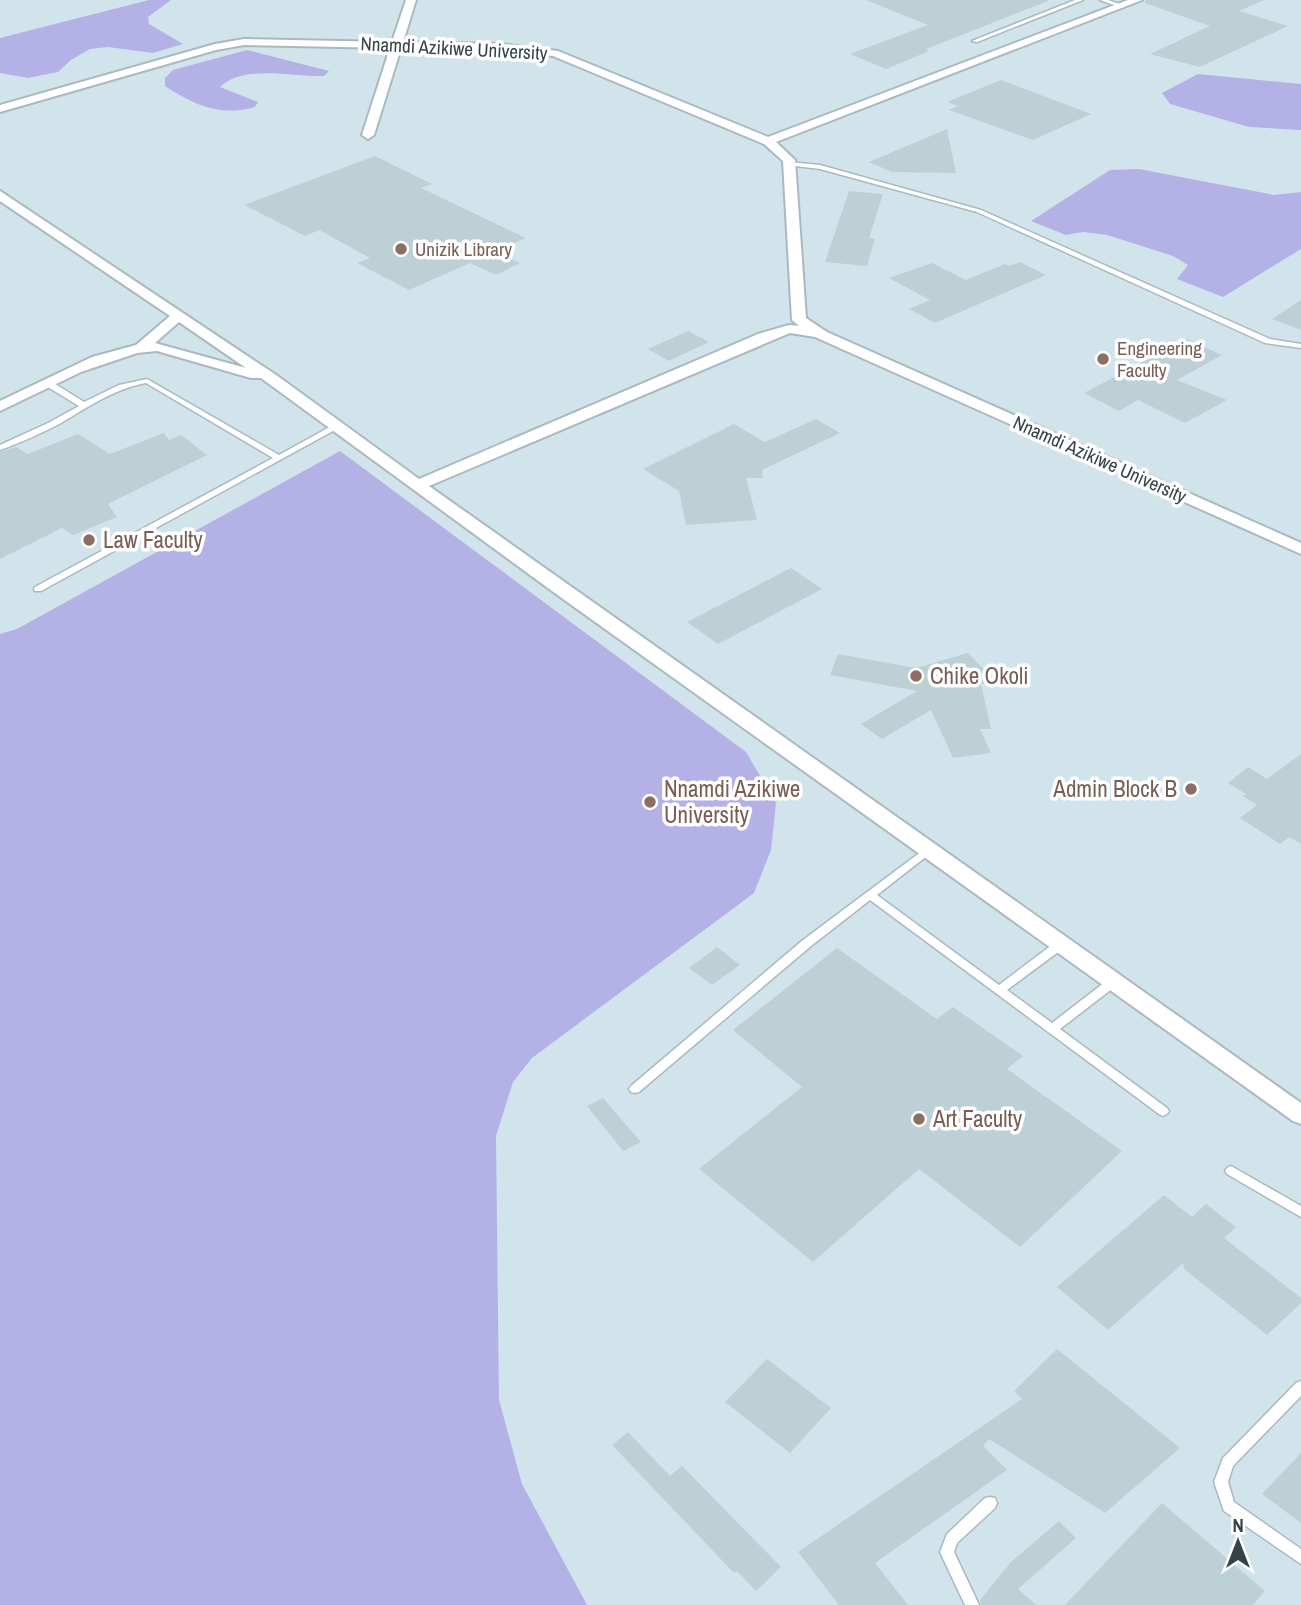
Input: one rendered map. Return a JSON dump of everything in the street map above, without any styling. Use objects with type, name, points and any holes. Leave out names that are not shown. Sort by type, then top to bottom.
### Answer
[{"type":"street","points":[[368,135],[411,0]]},
{"type":"street","points":[[768,141],[1138,0]]},
{"type":"street","name":"Nnamdi Azikiwe University","points":[[0,109],[215,47],[244,42],[500,47],[554,53],[768,141],[783,153],[789,164]]},
{"type":"street","points":[[420,484],[794,324],[789,164]]},
{"type":"street","points":[[0,195],[274,380],[558,587],[1301,1115]]},
{"type":"street","points":[[142,347],[179,316]]},
{"type":"street","name":"Nnamdi Azikiwe University","points":[[794,324],[1301,549]]},
{"type":"street","points":[[0,407],[111,355],[142,347],[156,347],[274,380]]},
{"type":"lane","points":[[975,41],[1080,0]]},
{"type":"lane","points":[[1103,0],[1122,6]]},
{"type":"lane","points":[[789,164],[820,167],[979,211],[1268,341],[1301,346]]},
{"type":"lane","points":[[0,448],[132,383],[152,382],[279,458]]},
{"type":"lane","points":[[48,384],[83,405]]},
{"type":"lane","points":[[38,589],[338,426]]},
{"type":"lane","points":[[635,1089],[807,943],[929,850]]},
{"type":"lane","points":[[870,895],[1054,1028],[1163,1111]]},
{"type":"lane","points":[[1001,989],[1061,944]]},
{"type":"lane","points":[[1054,1028],[1113,982]]},
{"type":"lane","points":[[1231,1171],[1301,1212]]},
{"type":"lane","points":[[1301,1387],[1228,1462],[1221,1482],[1229,1506],[1301,1557]]},
{"type":"lane","points":[[972,1605],[947,1552],[953,1539],[990,1503]]},
{"type":"shaded area","name":"Nnamdi Azikiwe University","points":[[0,0],[1301,0],[1301,1605],[0,1605]]},
{"type":"shaded area","points":[[149,0],[171,0],[148,17],[149,24],[183,44],[153,53],[108,47],[90,49],[71,60],[58,72],[28,78],[0,73],[0,38]]},
{"type":"shaded area","points":[[247,50],[329,71],[324,76],[269,73],[230,80],[220,87],[258,102],[255,107],[242,110],[219,110],[197,104],[165,86],[165,78],[173,70]]},
{"type":"shaded area","points":[[1198,74],[1301,84],[1301,130],[1249,127],[1170,104],[1162,93]]},
{"type":"shaded area","points":[[1139,169],[1274,195],[1301,192],[1301,249],[1223,297],[1177,279],[1188,265],[1173,256],[1107,235],[1083,232],[1066,235],[1031,221],[1110,170]]},
{"type":"shaded area","points":[[340,451],[746,752],[776,803],[771,850],[754,893],[532,1058],[513,1082],[496,1136],[499,1400],[522,1484],[587,1605],[0,1605],[0,634],[17,629]]},
{"type":"building","points":[[866,0],[1048,1],[926,49],[929,51],[886,69],[850,54],[928,25]]},
{"type":"building","points":[[1146,0],[1264,0],[1239,11],[1288,26],[1200,67],[1150,54],[1210,26],[1145,3]]},
{"type":"building","points":[[1001,80],[1091,114],[1033,140],[949,110],[958,106],[947,102]]},
{"type":"building","points":[[947,129],[956,173],[892,172],[869,162]]},
{"type":"building","points":[[375,156],[432,184],[421,188],[526,238],[494,252],[520,263],[496,275],[470,263],[409,290],[357,263],[370,258],[319,230],[305,236],[244,205]]},
{"type":"building","points":[[849,191],[883,194],[869,238],[875,239],[867,266],[825,262]]},
{"type":"building","points":[[1020,262],[1046,275],[935,323],[909,309],[930,300],[889,278],[932,263],[966,280],[1005,264],[1009,266]]},
{"type":"building","points":[[1301,300],[1301,330],[1272,319]]},
{"type":"building","points":[[688,331],[709,342],[669,361],[648,349]]},
{"type":"building","points":[[1187,339],[1222,355],[1177,380],[1227,400],[1185,423],[1138,400],[1119,411],[1084,393]]},
{"type":"building","points":[[816,419],[840,433],[762,470],[763,478],[746,478],[757,520],[686,525],[679,491],[643,469],[734,424],[765,442]]},
{"type":"building","points":[[164,433],[169,440],[181,435],[207,455],[108,504],[117,517],[73,535],[62,528],[0,559],[0,452],[16,447],[28,454],[78,434],[110,454]]},
{"type":"building","points":[[791,568],[822,589],[718,644],[687,622]]},
{"type":"building","points":[[968,653],[994,680],[981,684],[991,729],[980,729],[991,753],[953,758],[931,710],[882,739],[861,724],[917,691],[830,675],[838,654],[916,668]]},
{"type":"building","points":[[1301,754],[1301,844],[1289,837],[1280,844],[1240,818],[1257,805],[1243,796],[1246,794],[1228,783],[1248,767],[1267,779]]},
{"type":"building","points":[[717,947],[740,965],[712,985],[689,968]]},
{"type":"building","name":"Art Faculty","points":[[837,948],[937,1019],[953,1007],[1023,1056],[1007,1069],[1122,1151],[1020,1247],[919,1169],[813,1262],[699,1169],[802,1087],[733,1030]]},
{"type":"building","points":[[603,1098],[641,1142],[623,1151],[587,1106]]},
{"type":"building","points":[[1164,1195],[1192,1217],[1206,1204],[1236,1227],[1224,1238],[1301,1298],[1301,1303],[1267,1335],[1184,1269],[1183,1263],[1108,1330],[1057,1287]]},
{"type":"building","points":[[1057,1349],[1180,1448],[1105,1513],[989,1439],[983,1446],[1007,1470],[875,1563],[908,1605],[839,1605],[798,1552],[1022,1399],[1014,1391]]},
{"type":"building","points":[[767,1359],[831,1408],[790,1453],[725,1402]]},
{"type":"building","points":[[628,1432],[670,1476],[682,1466],[781,1567],[756,1591],[737,1571],[734,1573],[612,1445]]},
{"type":"building","points":[[1301,1453],[1301,1523],[1262,1494]]},
{"type":"building","points":[[1162,1503],[1265,1591],[1253,1605],[1065,1605]]},
{"type":"building","points":[[1059,1521],[1076,1538],[1018,1589],[1036,1605],[981,1605],[980,1600],[1011,1562]]},
{"type":"place","name":"Unizik Library","points":[[401,249]]},
{"type":"place","name":"Engineering Faculty","points":[[1103,359]]},
{"type":"place","name":"Law Faculty","points":[[89,540]]},
{"type":"place","name":"Chike Okoli","points":[[916,676]]},
{"type":"place","name":"Admin Block B","points":[[1191,789]]},
{"type":"place","name":"Nnamdi Azikiwe University","points":[[650,802]]},
{"type":"place","name":"Art Faculty","points":[[919,1119]]}]
